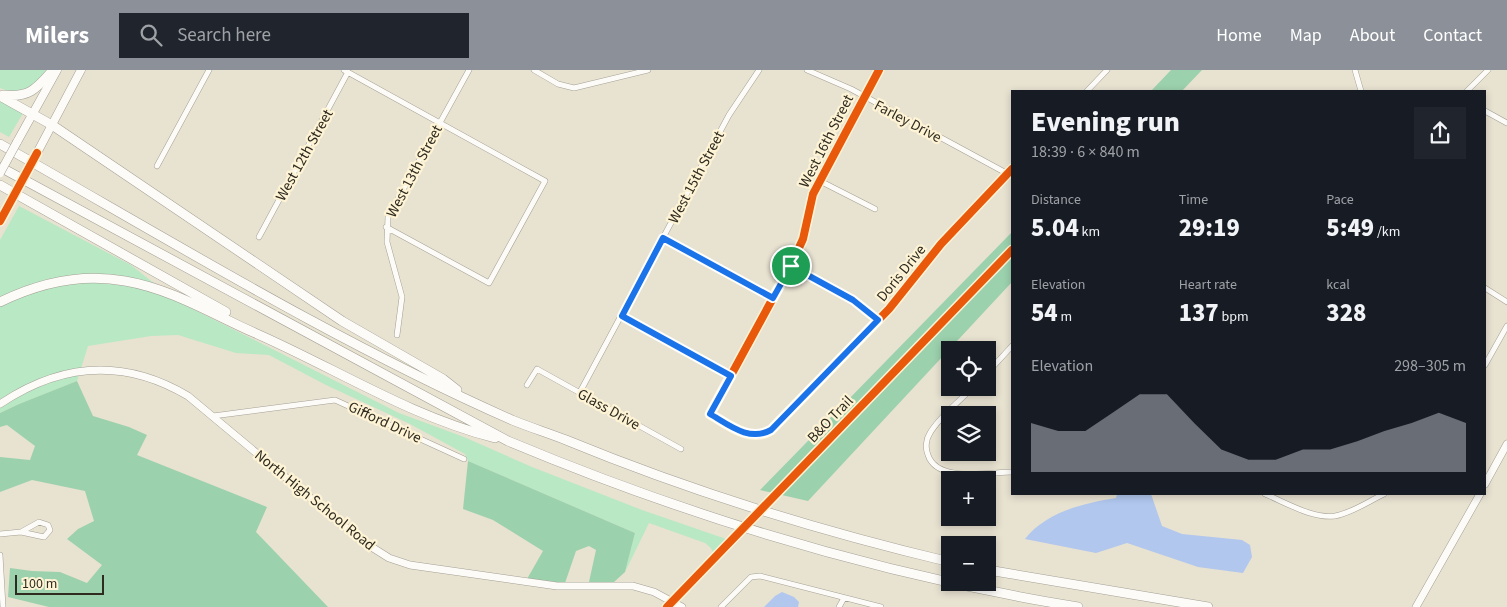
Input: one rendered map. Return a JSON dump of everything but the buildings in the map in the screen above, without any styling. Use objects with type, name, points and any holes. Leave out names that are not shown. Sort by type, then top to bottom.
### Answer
[{"type":"highway","points":[[0,95],[17,96],[32,92],[53,70]]},
{"type":"highway","points":[[0,95],[52,125],[302,296],[362,334],[443,379],[473,402]]},
{"type":"highway","points":[[0,144],[365,349],[515,421],[638,469],[725,499],[874,544],[941,560]]},
{"type":"highway","points":[[0,167],[508,442]]},
{"type":"highway","points":[[0,184],[258,330],[266,337]]},
{"type":"highway","points":[[0,302],[28,289],[69,279],[124,280],[169,294],[266,337],[388,398],[462,430],[508,442],[646,496],[778,540],[931,579],[1078,607]]},
{"type":"highway","points":[[996,571],[1208,607]]},
{"type":"main road","points":[[0,173],[32,112],[57,70]]},
{"type":"main road","points":[[0,221],[81,70]]},
{"type":"street","points":[[157,166],[209,70]]},
{"type":"street","name":"West 13th Street","points":[[397,335],[402,297],[388,247],[386,227],[391,208],[469,70]]},
{"type":"street","points":[[534,70],[558,84],[574,88],[648,70]]},
{"type":"street","name":"West 15th Street","points":[[580,392],[729,115],[758,70]]},
{"type":"street","name":"Farley Drive","points":[[808,70],[864,97],[1008,174]]},
{"type":"street","name":"West 16th Street","points":[[710,414],[791,266],[802,239],[812,194],[879,70]]},
{"type":"street","points":[[1088,90],[1107,70]]},
{"type":"street","points":[[1355,70],[1361,90]]},
{"type":"street","points":[[1469,90],[1488,70]]},
{"type":"street","points":[[346,71],[545,181],[489,283],[386,227]]},
{"type":"street","name":"West 12th Street","points":[[259,237],[346,71]]},
{"type":"street","points":[[1486,112],[1507,123]]},
{"type":"street","name":"Doris Drive","points":[[710,414],[747,434],[766,433],[775,426],[878,320],[910,285],[941,244],[1011,170]]},
{"type":"street","points":[[820,181],[875,209]]},
{"type":"street","points":[[663,238],[773,298]]},
{"type":"street","points":[[791,266],[853,300],[878,320]]},
{"type":"street","points":[[1486,289],[1507,302]]},
{"type":"street","points":[[622,316],[731,376]]},
{"type":"street","points":[[1486,363],[1507,326]]},
{"type":"street","points":[[996,363],[1011,347]]},
{"type":"street","name":"Glass Drive","points":[[527,385],[537,369],[682,449]]},
{"type":"street","name":"North High School Road","points":[[0,404],[30,387],[54,377],[79,371],[115,370],[140,375],[168,385],[188,396],[362,541],[398,562],[468,575],[544,585],[632,586],[654,592],[682,607]]},
{"type":"street","points":[[964,396],[933,428],[927,439],[926,450],[929,458],[936,467],[943,472],[951,474],[1011,472]]},
{"type":"street","name":"Gifford Drive","points":[[213,416],[335,400],[464,459]]},
{"type":"street","points":[[1486,482],[1507,444]]},
{"type":"street","points":[[1267,495],[1314,514],[1330,516],[1346,512],[1382,495]]},
{"type":"street","points":[[1416,607],[1479,495]]},
{"type":"street","points":[[0,534],[21,532],[44,537],[50,530],[45,522],[38,522],[21,532]]},
{"type":"street","points":[[0,555],[3,607]]},
{"type":"street","points":[[721,607],[750,578],[757,576],[881,607]]},
{"type":"street","points":[[839,607],[844,598]]},
{"type":"green space","points":[[0,70],[46,70],[37,83],[28,91],[16,93],[0,88]]},
{"type":"green space","points":[[1171,70],[1202,70],[1183,90],[1152,90]]},
{"type":"green space","points":[[0,99],[23,113],[9,137],[0,132]]},
{"type":"green space","points":[[19,206],[131,265],[175,300],[399,413],[464,437],[532,467],[642,510],[729,540],[714,554],[705,543],[649,523],[625,572],[635,533],[468,461],[465,454],[410,424],[326,385],[269,355],[236,353],[178,335],[151,336],[88,346],[77,381],[0,413],[0,240]]},
{"type":"green space","points":[[1011,233],[1011,283],[957,341],[941,341],[941,358],[808,501],[760,490]]},
{"type":"green space","points":[[77,381],[93,416],[129,427],[147,435],[137,455],[267,507],[256,532],[328,607],[49,607],[8,597],[10,568],[60,572],[87,583],[102,565],[67,539],[78,529],[94,521],[85,491],[32,480],[0,492],[0,457],[30,460],[35,446],[7,425],[0,427],[0,413]]},
{"type":"green space","points":[[468,461],[635,533],[625,572],[614,582],[589,582],[596,550],[589,546],[576,551],[565,583],[527,579],[543,551],[493,520],[463,509]]},
{"type":"water","points":[[1117,495],[1151,495],[1162,526],[1182,534],[1242,540],[1250,545],[1252,557],[1243,573],[1198,567],[1127,543],[1096,553],[1025,539],[1044,522],[1066,510],[1116,498]]},
{"type":"water","points":[[782,592],[794,597],[799,602],[798,607],[764,607],[775,596]]},
{"type":"cycle path","points":[[879,70],[813,194],[803,239],[792,263],[710,414],[747,434],[755,435],[771,430],[889,309],[941,244],[1011,170]]},
{"type":"cycle path","points":[[0,221],[37,153]]},
{"type":"cycle path","name":"B&O Trail","points":[[667,607],[1011,251]]},
{"type":"route","points":[[663,238],[773,298],[791,266],[861,304],[878,320],[771,430],[764,434],[753,435],[744,433],[710,414],[731,376],[622,316],[663,238]]}]
